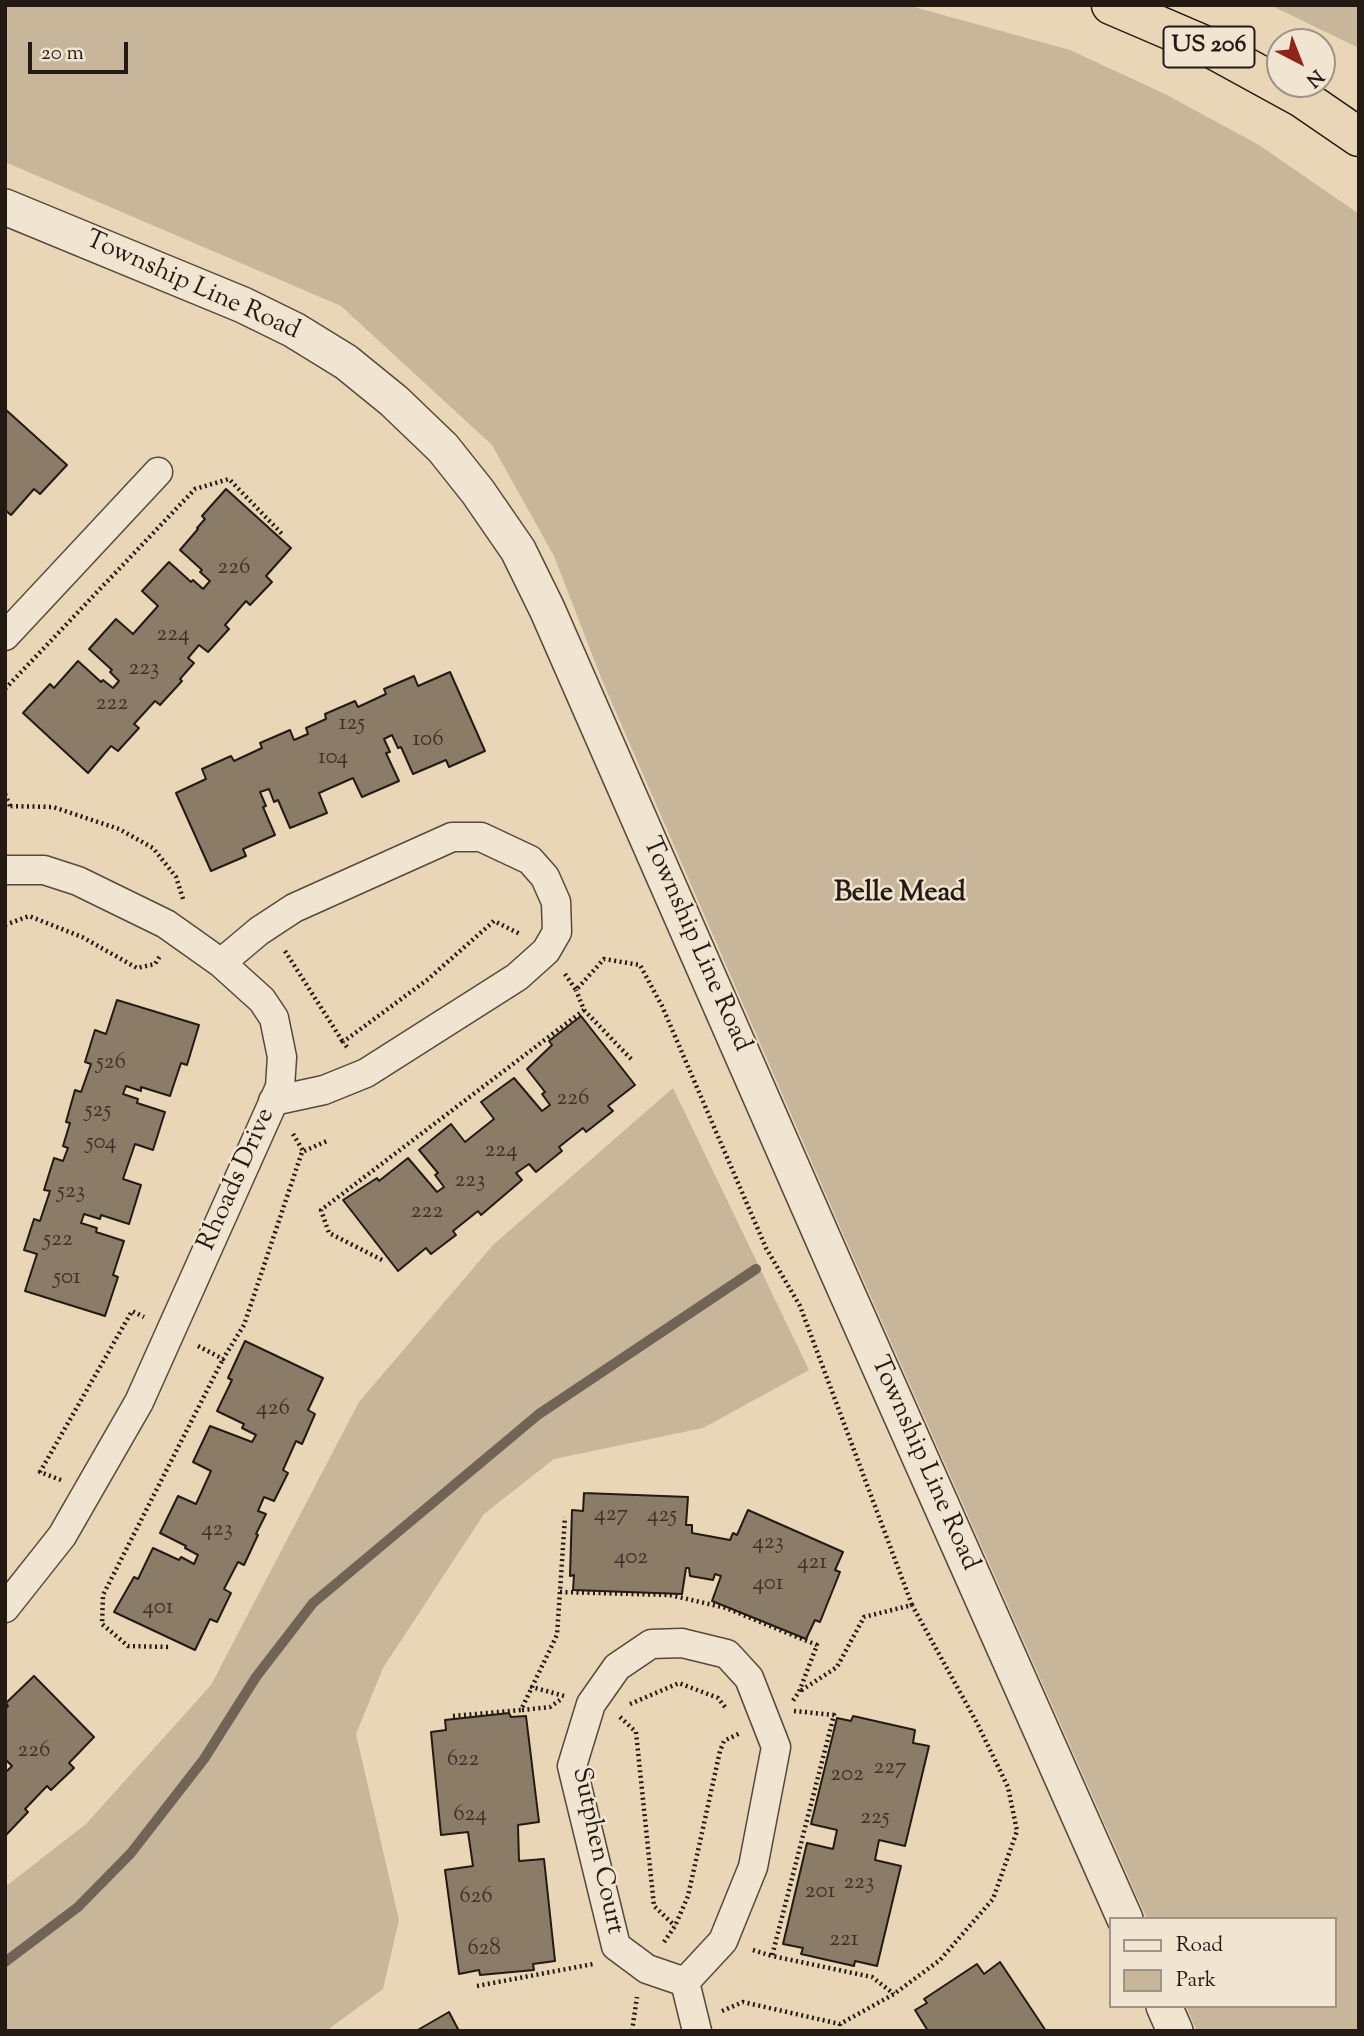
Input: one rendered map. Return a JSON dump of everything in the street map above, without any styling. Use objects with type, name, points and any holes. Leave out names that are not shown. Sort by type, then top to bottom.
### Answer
[{"type":"highway","name":"US 206","points":[[1111,5],[1209,47],[1302,98],[1359,137]]},
{"type":"street","name":"Township Line Road","points":[[5,206],[243,305],[294,330],[346,362],[394,401],[443,449],[478,492],[518,550],[547,609],[1124,1917]]},
{"type":"street","points":[[5,636],[158,472]]},
{"type":"street","points":[[221,963],[268,924],[294,908],[452,837],[481,837],[530,860],[545,877],[556,902],[557,932],[546,951],[517,977],[366,1073],[324,1090],[274,1101]]},
{"type":"street","name":"Rhoads Drive","points":[[5,870],[44,870],[78,881],[166,924],[221,963],[262,1000],[274,1018],[282,1057],[280,1087],[139,1402],[62,1536],[5,1608]]},
{"type":"street","name":"Sutphen Court","points":[[682,1643],[727,1654],[749,1678],[776,1747],[753,1867],[723,1941],[685,1982],[647,1969],[616,1946],[572,1766],[592,1704],[617,1667],[651,1644],[682,1643]]},
{"type":"street","points":[[685,1982],[707,2022]]},
{"type":"street","points":[[1165,2008],[1175,2031]]},
{"type":"path","points":[[5,689],[195,489],[229,479],[284,536]]},
{"type":"path","points":[[5,794],[8,806],[53,807],[119,829],[153,848],[176,877],[185,906]]},
{"type":"path","points":[[5,925],[29,916],[82,937],[137,968],[155,964],[163,950]]},
{"type":"path","points":[[343,1042],[427,980],[494,921],[546,951],[576,990],[584,1010],[633,1062]]},
{"type":"path","points":[[268,924],[343,1042],[366,1073]]},
{"type":"path","points":[[576,990],[604,959],[640,965],[663,1006],[766,1248],[800,1306],[912,1605],[1009,1787],[1017,1831],[993,1899],[940,1960],[894,1994],[840,2024],[743,2002],[707,2022]]},
{"type":"path","points":[[382,1260],[328,1233],[321,1210],[584,1010]]},
{"type":"path","points":[[168,1647],[128,1646],[102,1624],[103,1595],[223,1359]]},
{"type":"path","points":[[521,1710],[557,1635],[565,1517]]},
{"type":"path","points":[[799,1692],[837,1667],[864,1616],[912,1605]]},
{"type":"path","points":[[675,1926],[654,1906],[636,1732],[618,1715],[633,1701],[679,1683],[719,1698],[730,1715]]},
{"type":"path","points":[[532,1687],[575,1696]]},
{"type":"path","points":[[453,1716],[550,1707],[566,1696]]},
{"type":"path","points":[[786,1710],[834,1714],[772,1956],[872,1977],[894,1994]]},
{"type":"path","points":[[657,1952],[675,1926],[688,1896],[720,1751],[724,1741],[742,1732],[736,1724]]},
{"type":"path","points":[[477,1986],[592,1965],[616,1946]]},
{"type":"path","points":[[632,2031],[639,1984]]},
{"type":"path","points":[[840,2024],[840,2031]]},
{"type":"green space","points":[[5,5],[907,5],[1070,50],[1165,94],[1259,145],[1359,214],[1359,2031],[1197,2031],[1187,2008],[1336,2008],[1336,1917],[1146,1917],[844,1236],[602,680],[554,556],[492,445],[341,306],[5,162]]},
{"type":"green space","points":[[1270,5],[1359,5],[1359,48],[1336,37],[1336,28],[1318,28]]},
{"type":"green space","points":[[673,1088],[809,1370],[703,1428],[554,1459],[484,1514],[383,1668],[356,1734],[399,1920],[383,1989],[326,2031],[5,2031],[5,1887],[86,1824],[211,1685],[359,1402],[493,1245]]},
{"type":"building","points":[[5,409],[67,465],[40,494],[34,489],[11,515],[5,510]]},
{"type":"building","points":[[226,489],[291,548],[266,576],[272,582],[250,605],[246,601],[225,625],[229,629],[208,652],[199,645],[188,658],[194,663],[180,679],[182,681],[160,705],[155,701],[134,724],[139,728],[118,751],[111,746],[88,773],[23,713],[50,684],[54,688],[78,661],[101,682],[103,680],[113,688],[119,681],[110,672],[112,670],[89,649],[116,619],[133,634],[158,606],[142,591],[169,562],[203,589],[210,581],[180,550],[205,519],[202,516]]},
{"type":"building","points":[[450,672],[485,751],[449,767],[446,760],[413,774],[401,747],[398,748],[392,735],[384,739],[390,752],[386,753],[399,781],[362,797],[353,778],[319,793],[327,813],[290,828],[278,800],[274,802],[269,789],[260,792],[266,806],[263,807],[275,835],[243,849],[246,856],[211,871],[176,793],[206,779],[202,769],[231,756],[234,761],[262,748],[260,743],[290,730],[294,740],[308,734],[306,728],[326,719],[325,714],[355,701],[358,707],[386,694],[384,689],[414,676],[418,686]]},
{"type":"building","points":[[117,1000],[199,1025],[187,1065],[181,1063],[170,1096],[141,1087],[141,1091],[126,1086],[123,1094],[138,1099],[137,1103],[165,1112],[153,1150],[135,1144],[123,1179],[141,1185],[129,1224],[101,1215],[100,1219],[84,1214],[81,1223],[97,1228],[96,1232],[124,1241],[113,1275],[118,1277],[105,1316],[25,1291],[37,1254],[24,1250],[34,1219],[40,1221],[50,1191],[44,1190],[54,1158],[63,1161],[68,1148],[63,1146],[70,1123],[66,1122],[75,1090],[81,1092],[91,1064],[85,1062],[95,1030],[106,1034]]},
{"type":"building","points":[[581,1016],[635,1085],[608,1106],[613,1111],[586,1132],[583,1128],[559,1147],[562,1151],[536,1172],[529,1164],[516,1173],[522,1180],[481,1215],[478,1211],[453,1231],[456,1235],[431,1254],[426,1248],[398,1271],[343,1200],[377,1178],[379,1181],[408,1158],[437,1192],[444,1187],[435,1175],[438,1173],[419,1150],[451,1124],[465,1142],[494,1119],[481,1102],[514,1078],[542,1111],[550,1105],[542,1094],[545,1092],[527,1069],[552,1045],[549,1041]]},
{"type":"building","points":[[245,1341],[323,1378],[308,1410],[315,1414],[302,1444],[296,1441],[283,1470],[288,1473],[274,1501],[264,1497],[258,1511],[266,1514],[256,1534],[258,1535],[244,1565],[238,1562],[224,1589],[231,1593],[217,1622],[210,1619],[195,1650],[114,1612],[134,1577],[138,1579],[153,1548],[194,1564],[198,1555],[160,1533],[178,1496],[196,1504],[211,1471],[193,1462],[210,1426],[252,1442],[256,1435],[242,1428],[244,1424],[217,1411],[232,1380],[228,1378]]},
{"type":"building","points":[[584,1493],[688,1497],[686,1525],[692,1525],[692,1533],[730,1540],[733,1533],[737,1535],[748,1510],[843,1552],[835,1570],[840,1572],[820,1622],[815,1620],[806,1639],[712,1601],[721,1576],[715,1574],[713,1580],[690,1576],[689,1568],[686,1568],[682,1594],[573,1590],[574,1575],[570,1576],[572,1510],[583,1511]]},
{"type":"building","points":[[34,1676],[94,1737],[69,1763],[74,1768],[51,1790],[47,1786],[25,1809],[28,1812],[6,1835],[5,1773],[12,1766],[5,1759],[6,1703]]},
{"type":"building","points":[[509,1713],[511,1717],[526,1716],[539,1822],[518,1825],[519,1861],[544,1859],[555,1961],[533,1964],[534,1970],[480,1975],[479,1970],[459,1974],[445,1870],[473,1866],[468,1832],[441,1835],[431,1732],[446,1730],[445,1720]]},
{"type":"building","points":[[853,1716],[915,1730],[913,1743],[929,1746],[905,1846],[879,1840],[875,1860],[901,1866],[877,1966],[855,1961],[854,1966],[801,1954],[803,1948],[783,1944],[807,1843],[833,1849],[837,1830],[811,1824],[837,1718],[851,1721]]},
{"type":"building","points":[[1000,1962],[1046,2031],[928,2031],[915,2010],[927,2003],[924,1999],[977,1964],[984,1974]]},
{"type":"building","points":[[449,2012],[459,2031],[416,2031]]},
{"type":"waterway","points":[[5,1962],[78,1907],[131,1853],[204,1759],[256,1677],[313,1603],[539,1414],[756,1269]]},
{"type":"district","name":"Belle Mead","points":[[900,895]]}]
